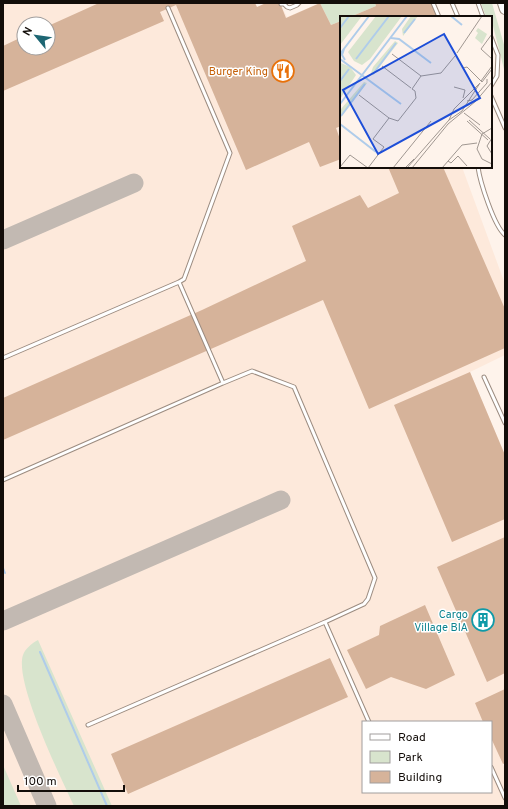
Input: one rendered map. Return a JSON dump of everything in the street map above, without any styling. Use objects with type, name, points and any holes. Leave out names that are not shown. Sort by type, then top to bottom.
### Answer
[{"type":"main road","points":[[503,3],[505,9]]},
{"type":"lane","points":[[281,4],[284,4],[286,7],[290,8],[299,3]]},
{"type":"lane","points":[[433,3],[439,16]]},
{"type":"lane","points":[[452,3],[458,16]]},
{"type":"lane","points":[[478,3],[483,16]]},
{"type":"lane","points":[[3,358],[184,279],[230,153],[168,8]]},
{"type":"lane","points":[[492,39],[498,55],[497,76],[492,84]]},
{"type":"lane","points":[[492,98],[505,128]]},
{"type":"lane","points":[[478,168],[486,197],[499,229],[505,235]]},
{"type":"lane","points":[[179,282],[223,383]]},
{"type":"lane","points":[[3,480],[252,371],[294,387],[375,578],[368,599],[364,604],[88,725]]},
{"type":"lane","points":[[484,377],[505,423]]},
{"type":"lane","points":[[325,622],[369,721]]},
{"type":"lane","points":[[492,769],[505,798]]},
{"type":"shaded area","points":[[3,3],[255,3],[257,7],[266,3],[280,3],[287,17],[320,3],[331,25],[340,21],[340,168],[462,168],[505,284],[505,355],[470,372],[505,455],[505,763],[503,764],[505,769],[505,806],[3,806]]},
{"type":"green space","points":[[320,3],[375,3],[376,6],[352,16],[340,16],[340,21],[331,25]]},
{"type":"green space","points":[[481,3],[492,3],[505,48],[505,73],[492,22],[492,16],[486,16]]},
{"type":"green space","points":[[38,640],[112,806],[74,806],[59,774],[40,730],[25,686],[22,668],[24,653],[29,646]]},
{"type":"green space","points":[[3,765],[21,806],[3,806]]},
{"type":"building","points":[[99,3],[255,3],[257,7],[266,3],[280,3],[286,18],[320,3],[331,25],[340,21],[340,126],[336,128],[340,139],[340,159],[320,167],[309,142],[246,170],[176,5],[160,12],[164,21],[3,91],[3,46],[16,40],[16,56],[56,56],[56,22]]},
{"type":"building","points":[[375,3],[432,3],[438,16],[352,16],[376,6]]},
{"type":"building","points":[[388,168],[443,168],[505,309],[505,348],[369,409],[323,300],[3,440],[3,398],[202,310],[306,261],[292,226],[360,195],[368,208],[399,193]]},
{"type":"building","points":[[470,372],[505,455],[505,519],[452,542],[394,405]]},
{"type":"building","name":"Cargo Village BIA","points":[[505,537],[505,673],[487,682],[437,567]]},
{"type":"building","points":[[425,605],[455,675],[426,689],[391,677],[366,689],[347,650],[379,635],[380,626]]},
{"type":"building","points":[[330,658],[348,697],[128,794],[111,754]]},
{"type":"building","points":[[505,689],[505,763],[503,764],[492,740],[492,721],[483,721],[475,703]]},
{"type":"waterway","points":[[3,568],[5,573]]},
{"type":"waterway","points":[[40,652],[107,806]]},
{"type":"taxiway","points":[[3,240],[134,183]]},
{"type":"taxiway","points":[[3,621],[281,500]]},
{"type":"taxiway","points":[[3,704],[47,806]]},
{"type":"place","name":"Burger King","points":[[283,71]]},
{"type":"place","name":"Cargo Village BIA","points":[[483,620]]}]
